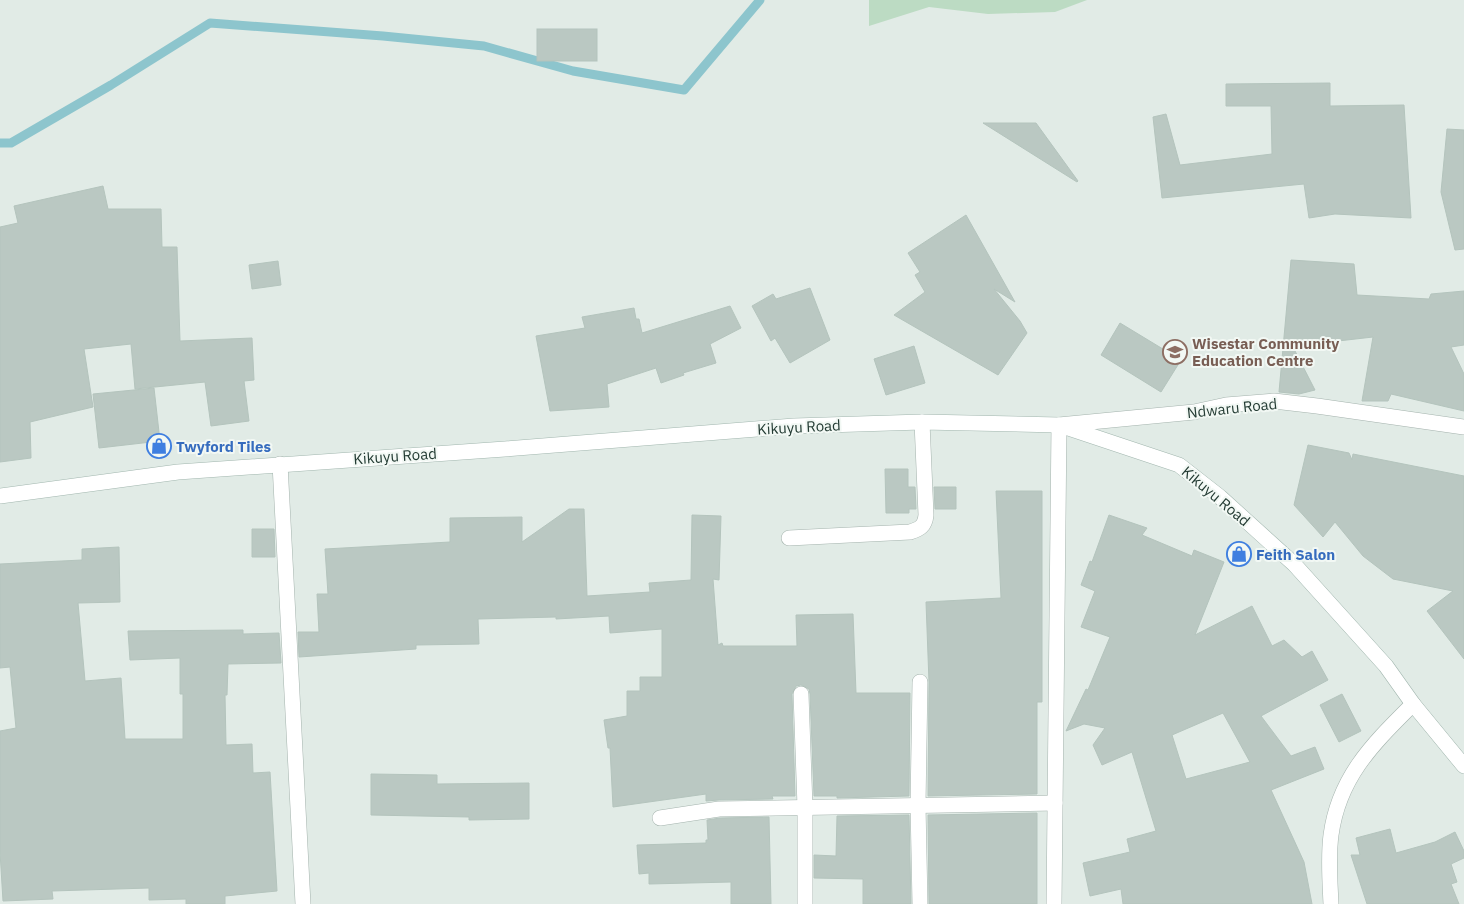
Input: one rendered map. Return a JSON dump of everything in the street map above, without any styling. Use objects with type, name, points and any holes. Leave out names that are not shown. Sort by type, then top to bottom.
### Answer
[{"type":"street","name":"Ndwaru Road","points":[[1059,425],[1194,412],[1226,405],[1274,401],[1464,427]]},
{"type":"street","name":"Kikuyu Road","points":[[0,496],[178,472],[794,426],[922,422],[1059,425],[1180,465],[1220,497],[1294,564],[1386,666],[1413,704],[1464,766]]},
{"type":"street","points":[[790,538],[910,532],[918,530],[923,526],[926,515],[922,422]]},
{"type":"street","points":[[1054,904],[1059,425]]},
{"type":"street","points":[[280,464],[303,904]]},
{"type":"street","points":[[920,682],[918,804],[920,904]]},
{"type":"street","points":[[801,694],[805,808],[805,904]]},
{"type":"street","points":[[1331,904],[1331,835],[1340,799],[1353,771],[1377,740],[1413,704]]},
{"type":"street","points":[[660,818],[719,809],[1055,803]]},
{"type":"green space","points":[[869,0],[1087,0],[1055,12],[988,14],[929,7],[869,26]]},
{"type":"building","points":[[537,29],[597,29],[597,61],[537,61]]},
{"type":"building","points":[[1330,83],[1330,106],[1404,105],[1411,218],[1335,214],[1309,218],[1304,184],[1162,198],[1153,117],[1166,114],[1180,165],[1272,154],[1271,106],[1226,106],[1226,84]]},
{"type":"building","points":[[983,123],[1036,123],[1078,181],[1077,182]]},
{"type":"building","points":[[1447,129],[1464,130],[1464,249],[1455,250],[1441,192]]},
{"type":"building","points":[[103,186],[108,209],[161,209],[162,247],[177,247],[180,341],[252,338],[254,380],[244,381],[249,421],[211,426],[205,382],[135,389],[131,344],[84,349],[93,407],[30,422],[31,458],[0,462],[0,227],[18,223],[14,206]]},
{"type":"building","points":[[966,215],[1015,302],[994,289],[1020,321],[1027,333],[998,375],[894,315],[925,292],[915,275],[920,272],[908,253]]},
{"type":"building","points":[[1291,260],[1354,264],[1357,295],[1429,299],[1431,294],[1464,291],[1464,345],[1451,347],[1464,374],[1464,411],[1391,394],[1388,401],[1362,401],[1373,337],[1294,349],[1315,390],[1299,394],[1279,392]]},
{"type":"building","points":[[278,261],[281,285],[252,289],[249,265]]},
{"type":"building","points":[[810,288],[830,340],[790,363],[775,338],[771,341],[752,306],[773,294],[776,299]]},
{"type":"building","points":[[730,306],[741,328],[710,344],[716,363],[683,373],[684,375],[661,383],[656,368],[607,384],[609,407],[550,411],[536,336],[585,328],[582,317],[634,308],[642,333]]},
{"type":"building","points":[[1120,323],[1181,360],[1161,392],[1101,355]]},
{"type":"building","points":[[914,346],[925,383],[886,395],[874,359]]},
{"type":"building","points":[[154,388],[160,441],[99,448],[93,394]]},
{"type":"building","points":[[1308,445],[1349,453],[1352,460],[1353,454],[1464,476],[1464,659],[1427,611],[1453,591],[1393,579],[1363,556],[1335,522],[1323,537],[1294,505]]},
{"type":"building","points":[[885,469],[908,469],[908,487],[915,487],[916,509],[909,509],[909,513],[886,513]]},
{"type":"building","points":[[934,487],[956,487],[956,509],[935,509]]},
{"type":"building","points":[[996,491],[1042,491],[1042,702],[1037,702],[1037,794],[928,796],[929,682],[926,602],[1001,598]]},
{"type":"building","points":[[569,509],[584,509],[587,596],[650,592],[649,583],[691,580],[692,515],[721,516],[719,580],[713,579],[718,645],[722,643],[723,646],[797,646],[796,615],[853,614],[856,693],[910,693],[909,796],[837,798],[837,796],[814,796],[810,694],[809,689],[801,685],[796,686],[792,694],[795,796],[772,796],[773,799],[706,801],[706,794],[613,807],[610,748],[608,748],[604,720],[627,716],[627,691],[640,691],[640,677],[662,677],[662,629],[610,633],[609,616],[556,619],[556,617],[478,619],[479,644],[416,645],[416,649],[299,657],[298,632],[319,632],[317,594],[328,594],[325,549],[450,542],[450,518],[522,517],[522,542]]},
{"type":"building","points":[[1109,515],[1147,528],[1142,535],[1192,556],[1194,550],[1224,562],[1195,635],[1252,606],[1272,646],[1284,640],[1302,657],[1312,651],[1328,680],[1261,716],[1291,756],[1315,747],[1324,769],[1271,790],[1304,862],[1312,904],[1123,904],[1121,889],[1090,896],[1083,863],[1130,852],[1127,839],[1156,831],[1132,752],[1102,765],[1093,745],[1105,728],[1084,724],[1066,731],[1086,689],[1088,690],[1110,637],[1081,627],[1095,591],[1081,585],[1090,561],[1092,562]],"holes":[[[1223,713],[1250,762],[1186,779],[1172,735]]]},
{"type":"building","points":[[252,529],[274,529],[275,557],[252,557]]},
{"type":"building","points":[[119,547],[120,602],[78,603],[85,681],[121,678],[125,739],[183,739],[183,694],[180,694],[180,658],[130,660],[128,631],[243,630],[243,634],[279,633],[281,663],[228,664],[227,695],[225,695],[226,745],[252,744],[253,773],[270,772],[277,891],[225,896],[225,904],[186,904],[186,899],[149,900],[149,888],[52,891],[53,899],[3,901],[0,852],[0,731],[16,728],[10,667],[0,668],[0,564],[82,560],[82,549]]},
{"type":"building","points":[[1342,694],[1361,731],[1339,742],[1320,705]]},
{"type":"building","points":[[371,774],[437,775],[437,784],[529,783],[529,819],[469,820],[469,817],[371,815]]},
{"type":"building","points":[[1037,813],[1037,904],[929,904],[928,815]]},
{"type":"building","points":[[909,815],[911,904],[863,904],[863,879],[814,878],[814,855],[836,856],[837,816]]},
{"type":"building","points":[[769,817],[771,904],[731,904],[731,882],[649,884],[649,873],[639,874],[637,845],[706,843],[706,840],[708,840],[707,820]]},
{"type":"building","points":[[1390,829],[1396,853],[1435,842],[1455,832],[1464,851],[1464,858],[1451,864],[1457,882],[1451,884],[1459,904],[1367,904],[1351,855],[1360,855],[1356,838]]},
{"type":"waterway","points":[[0,143],[11,143],[111,85],[210,23],[383,36],[484,46],[573,71],[684,90],[760,0]]},
{"type":"place","name":"Wisestar Community Education Centre","points":[[1175,352]]},
{"type":"place","name":"Twyford Tiles","points":[[159,446]]},
{"type":"place","name":"Feith Salon","points":[[1239,554]]}]
